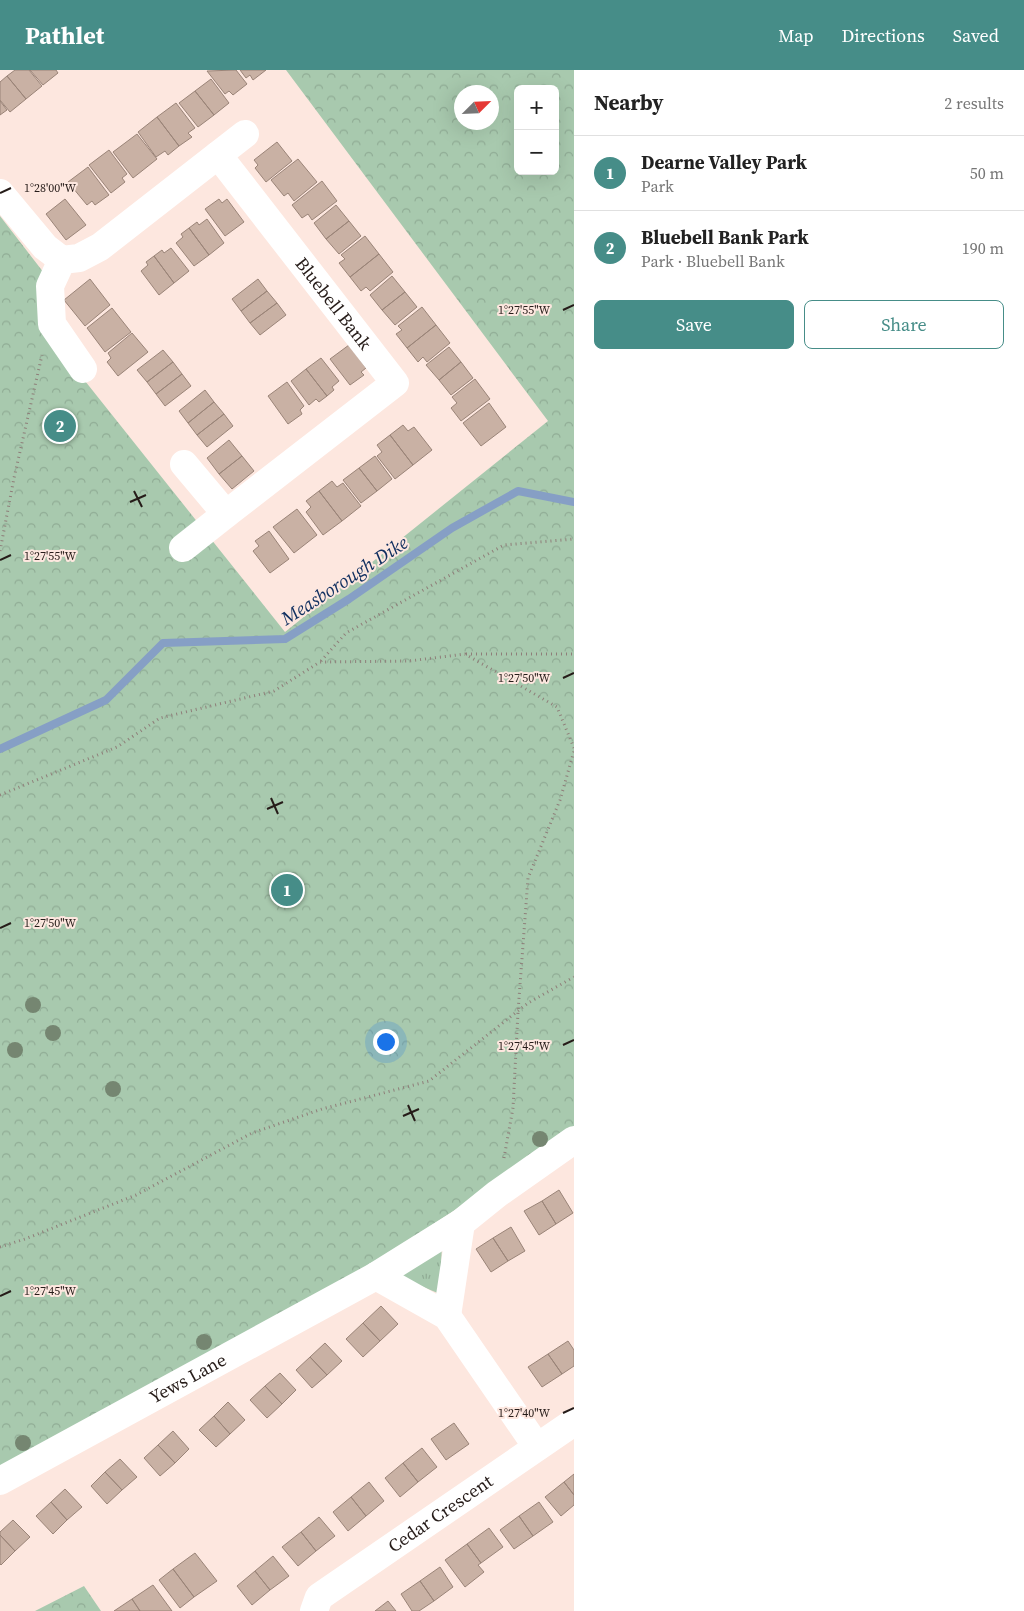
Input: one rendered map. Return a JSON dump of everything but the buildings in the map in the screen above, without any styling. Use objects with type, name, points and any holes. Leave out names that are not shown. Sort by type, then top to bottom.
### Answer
[{"type":"street","points":[[0,193],[45,247],[62,260],[80,258],[100,247],[245,134]]},
{"type":"street","name":"Bluebell Bank","points":[[218,155],[395,384],[226,514]]},
{"type":"street","points":[[62,260],[50,286],[52,324],[83,369]]},
{"type":"street","points":[[183,548],[226,514],[184,464]]},
{"type":"street","name":"Yews Lane","points":[[0,1482],[376,1276],[461,1223],[497,1194],[574,1140]]},
{"type":"street","points":[[447,1316],[461,1223]]},
{"type":"street","points":[[376,1276],[447,1316],[537,1447]]},
{"type":"street","name":"Cedar Crescent","points":[[314,1611],[319,1597],[574,1422]]},
{"type":"path","points":[[0,551],[14,478],[43,352]]},
{"type":"path","points":[[0,531],[5,530]]},
{"type":"path","points":[[0,796],[118,747],[160,718],[274,691],[320,662],[346,633],[504,546],[574,539]]},
{"type":"path","points":[[320,662],[409,661],[466,654],[574,654]]},
{"type":"path","points":[[466,654],[557,707],[574,749],[560,800],[528,878],[513,1108],[497,1194]]},
{"type":"path","points":[[0,1247],[26,1239],[136,1195],[252,1133],[322,1109],[429,1082],[528,1003],[574,977]]},
{"type":"green space","points":[[286,70],[574,70],[574,1128],[355,1276],[0,1471],[0,216],[44,273],[50,337],[285,632],[548,421]]},
{"type":"green space","points":[[442,1243],[440,1294],[397,1276]]},
{"type":"green space","points":[[84,1586],[101,1611],[35,1611]]},
{"type":"waterway","name":"Measborough Dike","points":[[0,749],[106,700],[163,643],[285,639],[349,599],[452,528],[518,491],[574,502]]},
{"type":"place","name":"Bluebell Bank Park","points":[[60,426]]},
{"type":"place","name":"Dearne Valley Park","points":[[287,890]]}]
